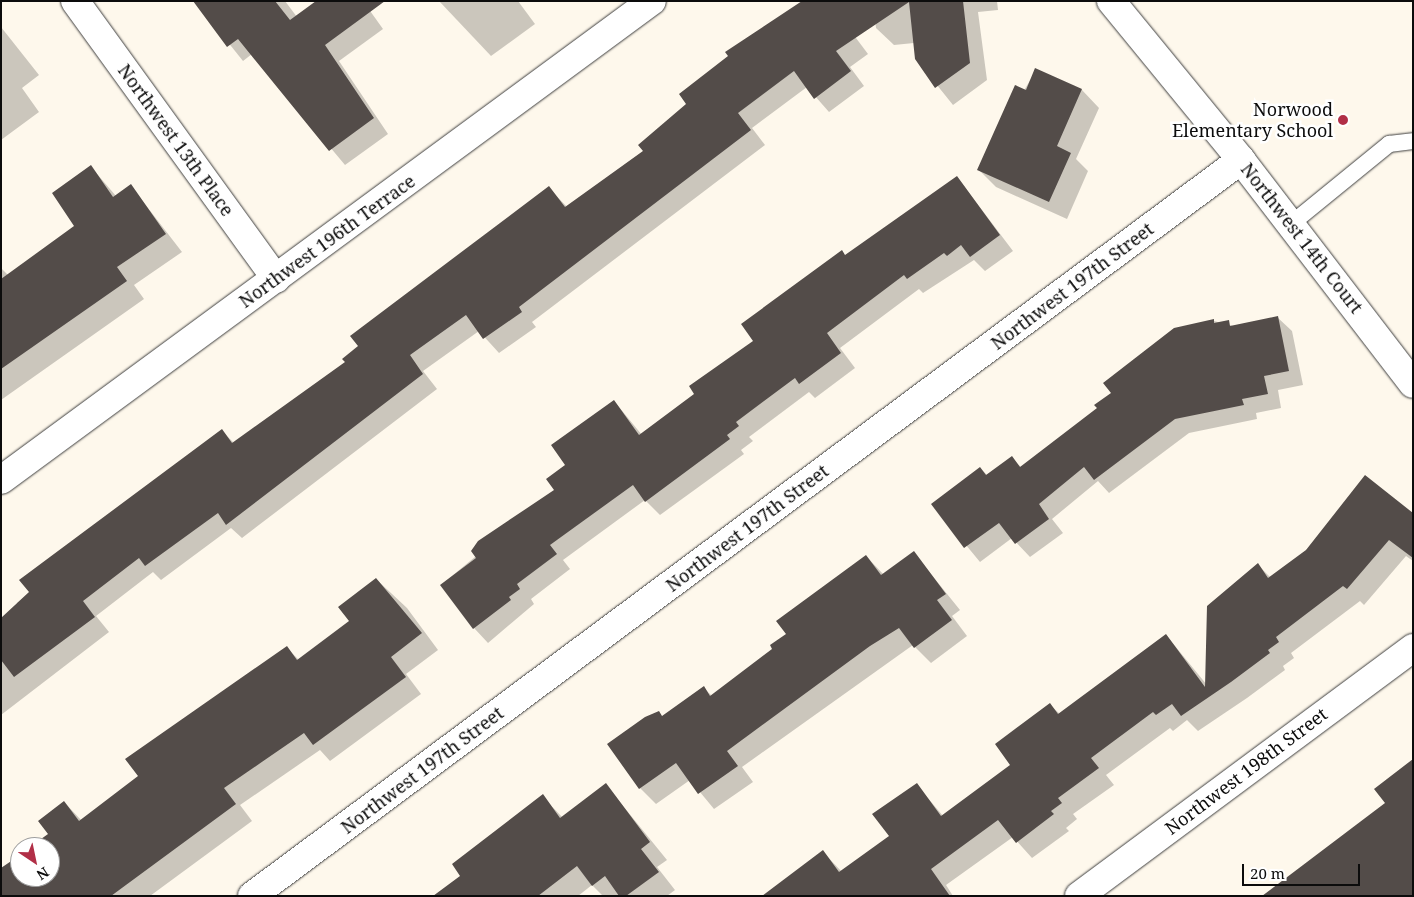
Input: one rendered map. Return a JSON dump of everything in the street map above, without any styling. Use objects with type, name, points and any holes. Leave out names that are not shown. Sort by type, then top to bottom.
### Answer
[{"type":"street","name":"Northwest 13th Place","points":[[75,1],[276,279]]},
{"type":"street","name":"Northwest 14th Court","points":[[1111,1],[1241,160],[1413,384]]},
{"type":"street","name":"Northwest 196th Terrace","points":[[1,480],[276,279],[642,4]]},
{"type":"street","name":"Northwest 197th Street","points":[[252,896],[1241,160]]},
{"type":"street","name":"Northwest 198th Street","points":[[1079,896],[1413,648]]},
{"type":"lane","points":[[1291,224],[1389,144],[1413,141]]},
{"type":"building","points":[[193,1],[275,1],[290,20],[316,1],[385,1],[325,45],[374,118],[329,151],[238,39],[227,47]]},
{"type":"building","points":[[802,1],[963,1],[970,63],[935,88],[915,59],[909,2],[836,51],[851,71],[814,99],[794,71],[738,113],[751,130],[519,307],[522,312],[483,339],[466,315],[410,355],[423,374],[226,525],[218,513],[145,566],[139,558],[83,601],[95,617],[14,677],[1,660],[1,618],[29,592],[19,580],[222,429],[232,443],[345,362],[342,359],[358,346],[350,336],[549,186],[565,207],[643,151],[638,145],[686,104],[679,94],[728,56],[725,52]]},
{"type":"building","points":[[1035,68],[1082,89],[1057,146],[1071,153],[1049,202],[977,170],[1015,85],[1026,90]]},
{"type":"building","points":[[91,165],[113,197],[131,184],[166,234],[117,267],[127,281],[1,369],[1,279],[74,226],[52,193]]},
{"type":"building","points":[[957,176],[1000,235],[970,257],[961,245],[947,256],[944,253],[907,279],[904,275],[827,333],[841,353],[799,384],[795,378],[736,422],[739,426],[727,435],[730,439],[645,502],[633,485],[550,545],[557,554],[517,584],[520,589],[509,597],[511,600],[473,629],[440,585],[476,558],[471,551],[478,541],[554,490],[546,479],[565,465],[551,445],[614,400],[639,435],[694,394],[689,386],[753,341],[741,324],[842,250],[845,255]]},
{"type":"building","points":[[1278,316],[1289,371],[1264,376],[1268,394],[1242,399],[1244,405],[1175,419],[1094,480],[1084,467],[1039,504],[1049,519],[1015,544],[999,523],[964,548],[931,504],[980,467],[986,475],[1012,456],[1020,467],[1097,408],[1094,405],[1111,393],[1103,383],[1174,328],[1214,319],[1214,323],[1229,320],[1230,326]]},
{"type":"building","points":[[1365,475],[1413,513],[1413,558],[1389,540],[1347,589],[1343,586],[1276,637],[1279,642],[1268,650],[1270,653],[1231,682],[1181,716],[1172,704],[1156,715],[1153,712],[1091,758],[1099,768],[1058,798],[1062,803],[1051,811],[1054,814],[1016,843],[998,820],[931,869],[950,896],[762,896],[823,850],[839,872],[889,836],[872,814],[917,783],[941,816],[1010,765],[995,744],[1050,703],[1058,714],[1166,634],[1205,687],[1207,606],[1258,563],[1268,578],[1306,550]]},
{"type":"building","points":[[914,551],[946,594],[937,600],[952,620],[914,648],[899,628],[870,646],[727,751],[738,766],[698,794],[676,763],[639,789],[607,744],[645,717],[659,711],[662,716],[704,686],[710,696],[772,649],[770,645],[786,634],[776,621],[866,555],[881,575]]},
{"type":"building","points":[[376,578],[422,633],[391,657],[406,677],[313,745],[304,733],[224,788],[236,804],[111,896],[1,896],[1,868],[10,862],[10,887],[60,887],[60,837],[44,837],[48,834],[38,821],[64,801],[79,821],[138,776],[125,759],[287,646],[297,660],[349,621],[338,607]]},
{"type":"building","points":[[1413,759],[1413,896],[1262,896],[1385,803],[1374,789]]},
{"type":"building","points":[[606,783],[650,842],[641,849],[659,872],[626,896],[619,896],[605,876],[592,886],[577,866],[538,896],[433,896],[460,876],[452,864],[543,794],[560,818]]},
{"type":"place","name":"Norwood Elementary School","points":[[1343,120]]}]
